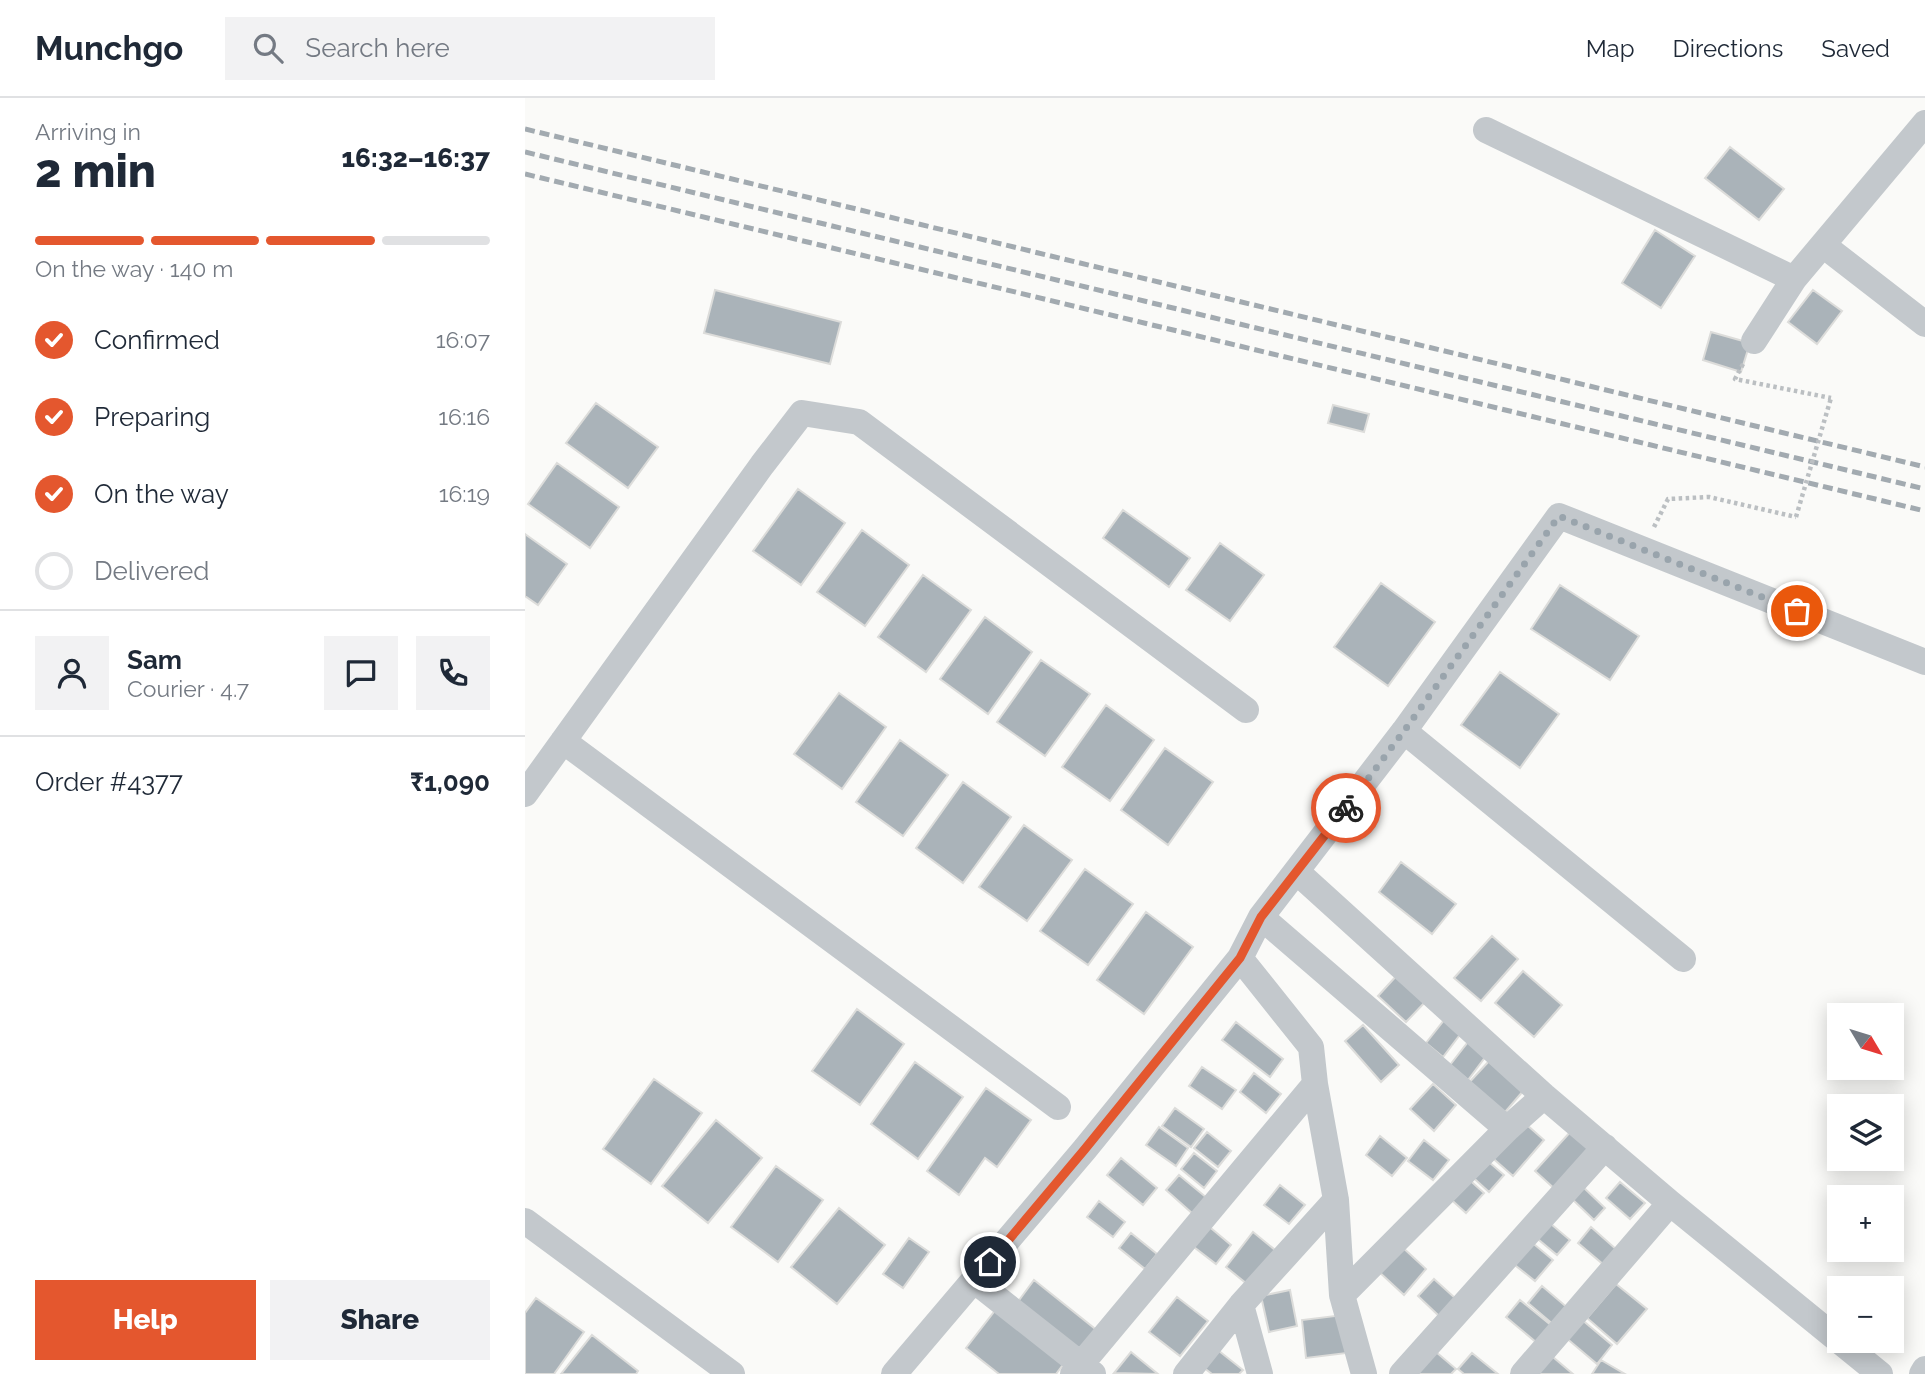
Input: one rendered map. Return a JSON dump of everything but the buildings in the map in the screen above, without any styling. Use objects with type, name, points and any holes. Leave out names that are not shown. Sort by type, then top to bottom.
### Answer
[{"type":"street","points":[[1754,341],[1794,279],[1925,123]]},
{"type":"street","points":[[1486,130],[1794,279]]},
{"type":"street","points":[[1823,245],[1925,324]]},
{"type":"street","points":[[525,794],[762,465],[803,413],[859,422],[1246,710]]},
{"type":"street","points":[[894,1374],[1085,1149],[1240,958],[1261,917],[1404,731],[1559,516],[1925,662]]},
{"type":"street","points":[[1404,731],[1682,959]]},
{"type":"street","points":[[563,741],[1058,1107]]},
{"type":"street","points":[[1297,872],[1544,1096],[1670,1203],[1880,1374]]},
{"type":"street","points":[[1261,917],[1507,1129]]},
{"type":"street","points":[[1240,958],[1311,1047],[1336,1200],[1342,1295],[1357,1370]]},
{"type":"street","points":[[975,1281],[1082,1371],[1315,1084]]},
{"type":"street","points":[[1342,1295],[1507,1129],[1544,1096]]},
{"type":"street","points":[[1402,1374],[1605,1147]]},
{"type":"street","points":[[1186,1374],[1241,1305],[1336,1200]]},
{"type":"street","points":[[1523,1374],[1670,1203]]},
{"type":"street","points":[[525,1221],[732,1374]]},
{"type":"street","points":[[1241,1305],[1260,1374]]},
{"type":"street","points":[[1922,1374],[1925,1369]]},
{"type":"path","points":[[1643,550],[1668,499],[1709,497],[1796,517],[1831,398],[1735,379]]},
{"type":"railway","points":[[525,129],[1925,467]]},
{"type":"railway","points":[[525,152],[1925,489]]},
{"type":"railway","points":[[525,174],[1925,511]]},
{"type":"way so far","points":[[1346,808],[1559,516],[1797,611]]},
{"type":"route","points":[[990,1262],[1240,958],[1261,917],[1346,808]]}]
